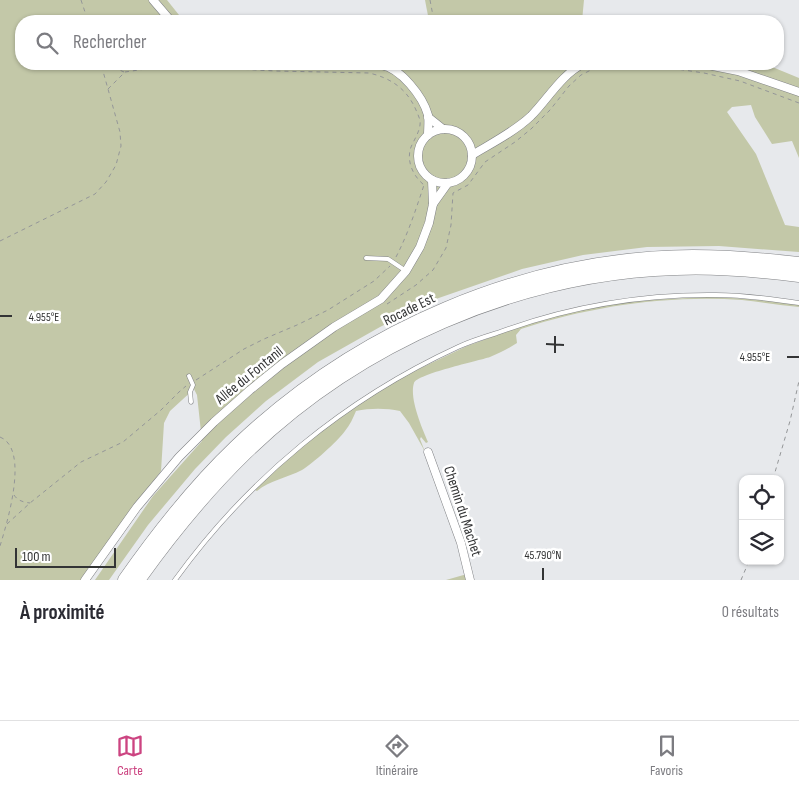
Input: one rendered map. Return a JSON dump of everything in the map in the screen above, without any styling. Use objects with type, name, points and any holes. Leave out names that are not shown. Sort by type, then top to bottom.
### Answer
[{"type":"highway","name":"Rocade Est","points":[[125,580],[190,496],[224,459],[263,423],[320,378],[352,357],[413,324],[482,295],[515,285],[555,274],[616,263],[654,258],[692,257],[734,258],[799,264]]},
{"type":"highway","name":"Rocade Est","points":[[138,580],[166,542],[204,497],[239,459],[270,430],[332,383],[382,352],[416,334],[459,315],[516,295],[556,284],[618,273],[702,267],[799,275]]},
{"type":"street","points":[[153,0],[166,15]]},
{"type":"street","points":[[392,70],[398,73],[420,96],[428,117],[428,135]]},
{"type":"street","points":[[472,154],[514,130],[529,118],[563,80],[575,70]]},
{"type":"street","points":[[733,70],[799,92]]},
{"type":"street","points":[[428,117],[444,129]]},
{"type":"street","points":[[444,129],[458,132],[469,143],[472,163],[463,177],[456,181],[440,183],[432,180],[425,174],[420,167],[418,159],[422,142],[428,135],[444,129]]},
{"type":"street","points":[[469,143],[489,145]]},
{"type":"street","name":"Allée du Fontanil","points":[[85,580],[137,507],[179,457],[214,422],[282,364],[334,327],[381,299],[406,271],[420,247],[429,223],[433,204],[432,180]]},
{"type":"street","name":"Allée du Fontanil","points":[[433,204],[448,183]]},
{"type":"street","name":"Chemin du Machet","points":[[428,452],[461,543],[470,580]]},
{"type":"lane","points":[[366,258],[388,259],[406,271]]},
{"type":"lane","points":[[175,580],[226,516],[289,454],[352,406],[399,377],[459,346],[524,323],[598,305],[634,299],[682,295],[718,295],[764,298],[799,303]]},
{"type":"lane","points":[[189,376],[193,385],[190,392],[191,402]]},
{"type":"path","points":[[82,0],[86,15]]},
{"type":"path","points":[[430,0],[433,15]]},
{"type":"path","points":[[0,241],[94,194],[106,182],[116,165],[121,146],[120,132],[103,70]]},
{"type":"path","points":[[120,70],[124,72],[138,70]]},
{"type":"path","points":[[250,70],[369,73],[383,76],[403,90],[413,104],[421,123],[409,154],[412,169],[418,180],[432,189]]},
{"type":"path","points":[[442,192],[453,193],[468,185],[485,162],[515,142],[550,110],[569,86],[581,75],[592,70]]},
{"type":"path","points":[[684,70],[740,81],[799,103]]},
{"type":"path","points":[[108,88],[124,72]]},
{"type":"path","points":[[7,524],[81,462],[123,442],[192,382],[244,349],[328,310],[374,281],[393,262],[403,244],[424,185]]},
{"type":"path","points":[[383,306],[416,286],[433,270],[446,248],[451,225],[453,193]]},
{"type":"path","points":[[774,475],[790,421],[799,380]]},
{"type":"path","points":[[0,437],[5,439],[12,450],[15,465],[13,494],[0,546]]},
{"type":"path","points":[[13,494],[22,502],[30,503]]},
{"type":"path","points":[[740,580],[747,565]]},
{"type":"green space","points":[[0,0],[167,0],[179,15],[15,15],[15,70],[780,70],[799,78],[799,158],[792,141],[772,144],[755,117],[751,105],[732,107],[727,112],[756,154],[785,225],[799,227],[799,252],[719,246],[647,247],[583,255],[522,269],[433,300],[318,362],[266,401],[226,437],[195,469],[148,525],[109,580],[95,580],[153,496],[202,441],[197,395],[194,389],[170,411],[164,423],[161,471],[81,580],[0,580]]},
{"type":"green space","points":[[425,0],[584,0],[583,15],[428,15]]},
{"type":"green space","points":[[707,297],[776,302],[799,305],[799,307],[742,300],[686,299],[603,308],[521,329],[516,335],[517,343],[503,351],[490,357],[425,376],[414,383],[413,397],[428,442],[426,443],[421,437],[420,439],[460,546],[470,580],[446,580],[467,574],[466,569],[423,448],[400,411],[367,409],[356,411],[342,435],[312,463],[296,473],[267,484],[257,491],[255,490],[289,456],[348,411],[400,378],[467,346],[535,321],[609,304]]}]
